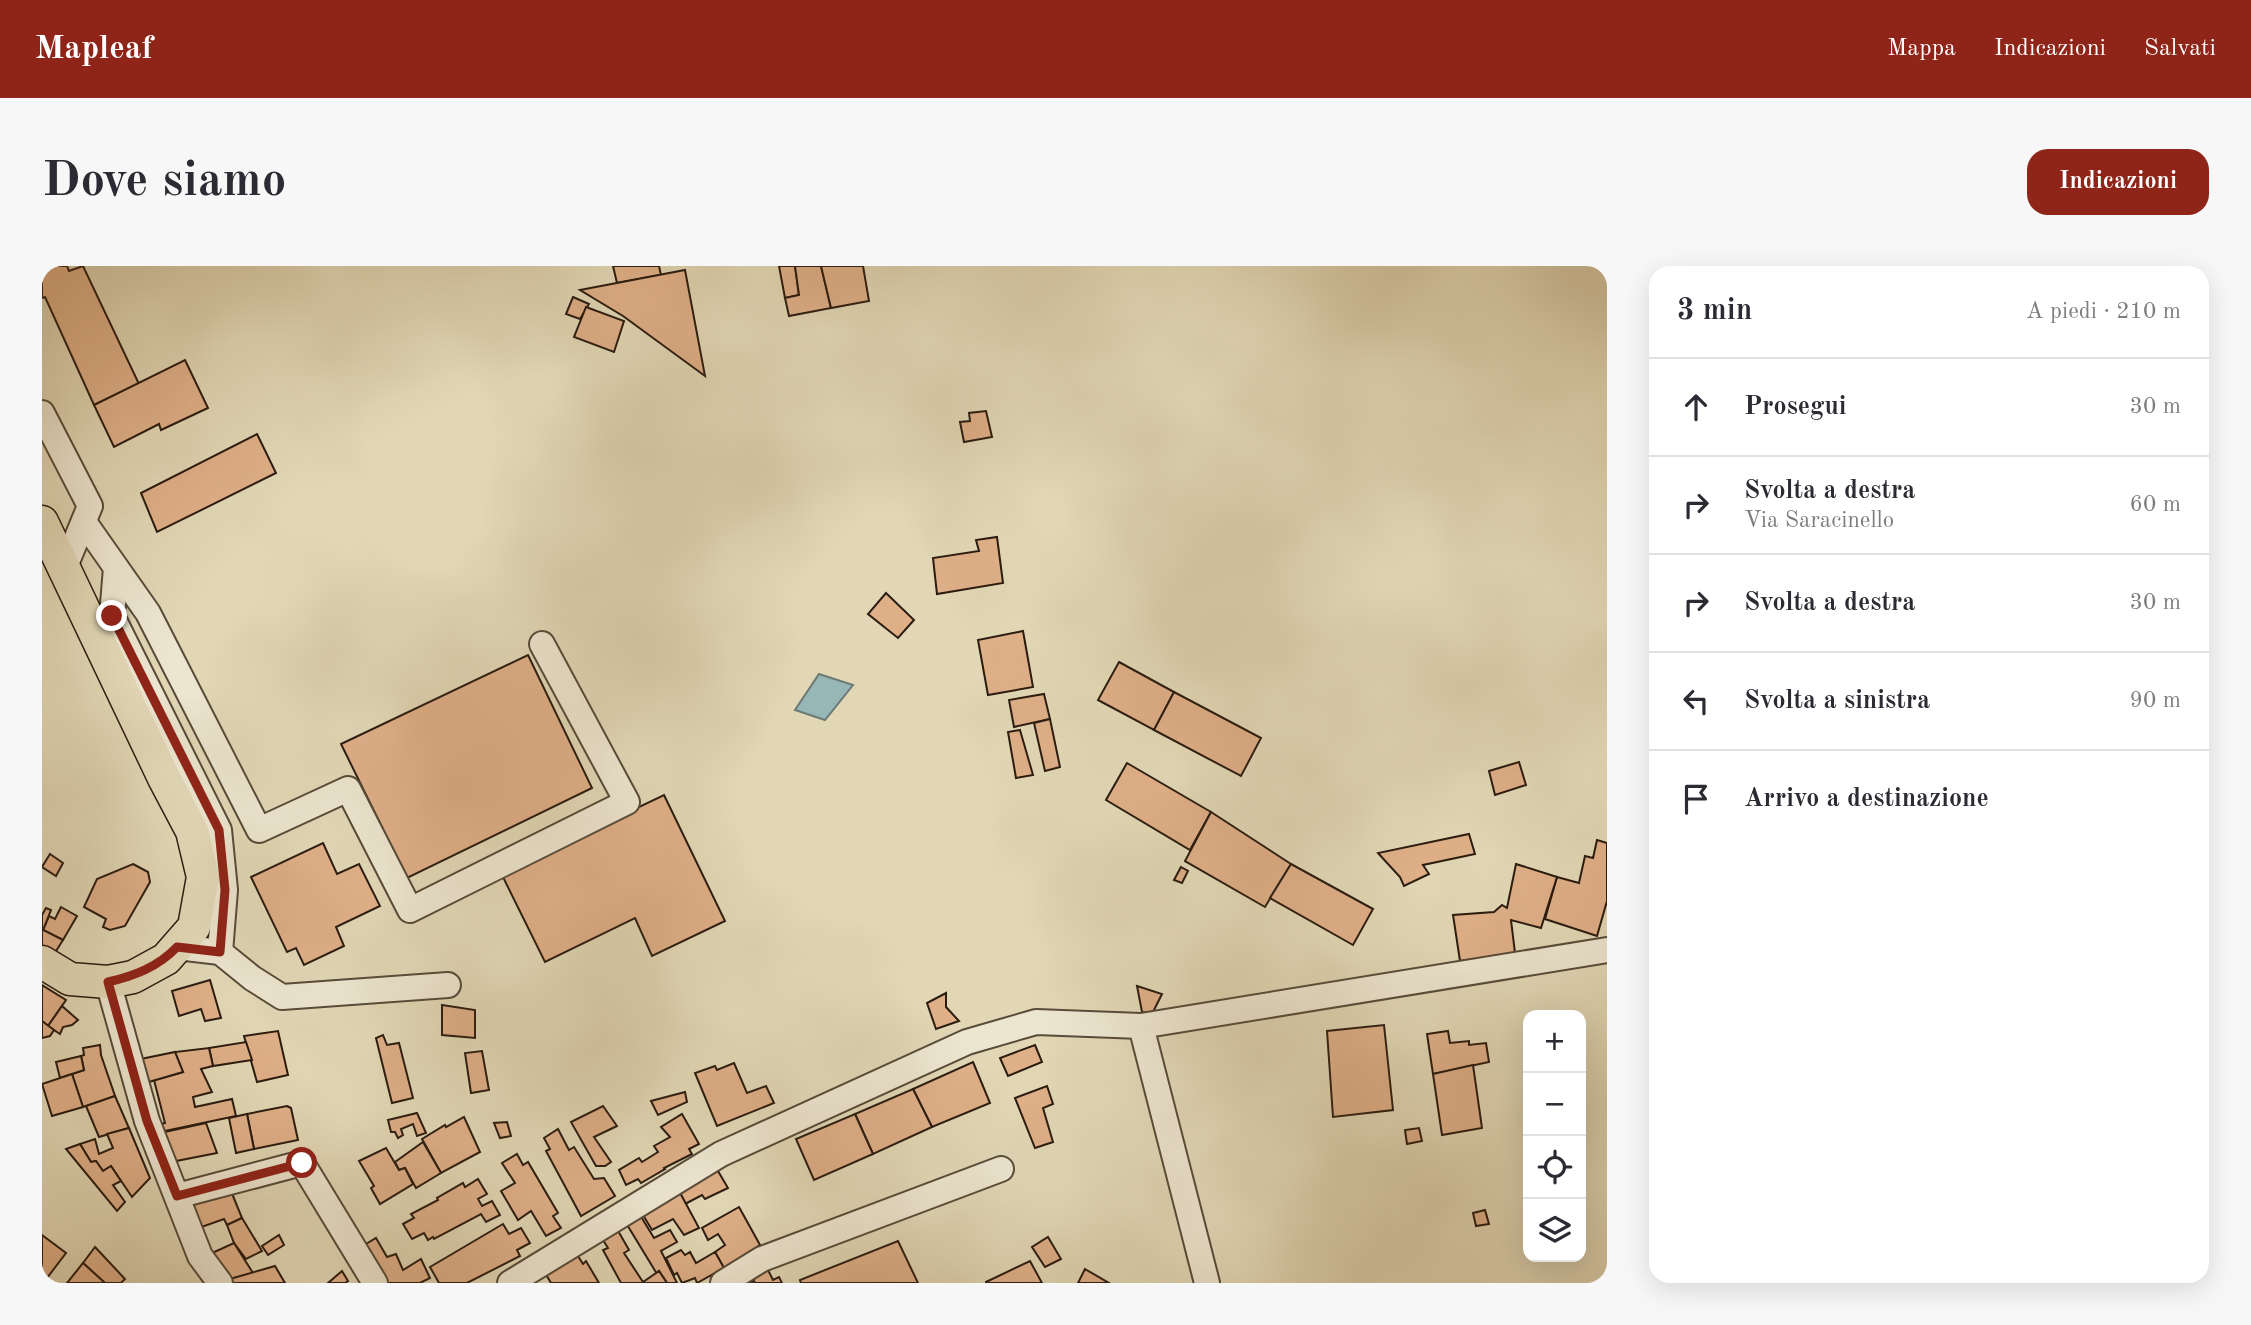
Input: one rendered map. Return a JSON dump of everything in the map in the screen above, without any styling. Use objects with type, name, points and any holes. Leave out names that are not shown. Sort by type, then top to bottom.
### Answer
[{"type":"main road","points":[[42,523],[192,831],[203,877],[194,927],[166,959],[133,976],[108,982],[70,979],[42,962]]},
{"type":"street","points":[[42,413],[90,506],[64,569]]},
{"type":"street","points":[[84,522],[148,613],[259,830],[348,789],[410,910],[627,802],[542,644]]},
{"type":"street","points":[[116,568],[112,616],[219,830],[225,890],[220,952]]},
{"type":"street","points":[[177,947],[220,952],[252,978],[282,997],[448,985]]},
{"type":"street","points":[[510,1283],[721,1154],[967,1042],[1036,1022],[1141,1026],[1607,950]]},
{"type":"street","points":[[108,982],[147,1121],[200,1256],[220,1283]]},
{"type":"street","points":[[1141,1026],[1207,1283]]},
{"type":"street","points":[[177,1196],[302,1163],[375,1283]]},
{"type":"street","points":[[723,1283],[762,1259],[1001,1169]]},
{"type":"water","points":[[819,674],[853,685],[825,720],[795,710]]},
{"type":"building","points":[[42,266],[67,266],[69,271],[83,266],[139,384],[94,405],[45,297],[42,298]]},
{"type":"building","points":[[613,266],[659,266],[661,275],[617,283]]},
{"type":"building","points":[[779,266],[795,266],[799,295],[785,298]]},
{"type":"building","points":[[795,266],[821,266],[831,308],[789,316],[785,298],[799,295]]},
{"type":"building","points":[[821,266],[863,266],[869,301],[831,308]]},
{"type":"building","points":[[685,270],[705,376],[623,316],[580,290]]},
{"type":"building","points":[[573,297],[589,304],[580,319],[566,314]]},
{"type":"building","points":[[586,307],[624,321],[614,352],[574,337]]},
{"type":"building","points":[[185,360],[208,408],[161,430],[159,424],[114,447],[94,405]]},
{"type":"building","points":[[986,411],[992,437],[964,442],[960,422],[970,421],[969,413]]},
{"type":"building","points":[[257,434],[276,473],[157,532],[141,493]]},
{"type":"building","points":[[997,537],[1003,583],[937,594],[933,558],[979,551],[976,540]]},
{"type":"building","points":[[886,593],[914,620],[898,638],[868,614]]},
{"type":"building","points":[[1023,631],[1033,687],[988,695],[978,640]]},
{"type":"building","points":[[528,655],[592,788],[407,878],[341,744]]},
{"type":"building","points":[[1119,662],[1174,692],[1154,730],[1098,700]]},
{"type":"building","points":[[1174,692],[1261,738],[1241,776],[1154,730]]},
{"type":"building","points":[[1044,694],[1050,719],[1014,727],[1009,700]]},
{"type":"building","points":[[1050,719],[1060,767],[1045,771],[1034,723]]},
{"type":"building","points":[[1020,730],[1033,775],[1016,778],[1008,732]]},
{"type":"building","points":[[1519,762],[1526,785],[1495,795],[1489,771]]},
{"type":"building","points":[[1127,763],[1211,812],[1190,850],[1106,800]]},
{"type":"building","points":[[664,795],[725,921],[652,956],[635,918],[545,962],[501,873]]},
{"type":"building","points":[[1211,812],[1291,864],[1265,907],[1185,861]]},
{"type":"building","points":[[1469,834],[1475,854],[1423,865],[1429,874],[1404,886],[1400,877],[1378,853]]},
{"type":"building","points":[[1597,840],[1607,843],[1607,901],[1597,936],[1545,919],[1557,877],[1579,883],[1585,856],[1593,858]]},
{"type":"building","points":[[323,843],[337,874],[359,864],[380,906],[336,927],[344,946],[304,965],[296,948],[287,952],[251,877]]},
{"type":"building","points":[[50,854],[63,863],[56,876],[42,867]]},
{"type":"building","points":[[133,864],[148,872],[150,882],[125,926],[110,930],[103,927],[106,919],[84,907],[97,879]]},
{"type":"building","points":[[1291,864],[1373,909],[1353,945],[1270,898]]},
{"type":"building","points":[[1516,864],[1557,877],[1541,928],[1511,920],[1515,953],[1460,961],[1453,915],[1494,912],[1502,905],[1507,908]]},
{"type":"building","points":[[1181,867],[1188,871],[1182,883],[1174,880]]},
{"type":"building","points":[[61,907],[77,916],[63,940],[43,930],[49,916],[55,919]]},
{"type":"building","points":[[46,908],[51,910],[43,930],[63,940],[53,956],[42,950],[42,915]]},
{"type":"building","points":[[210,980],[221,1018],[205,1021],[201,1009],[179,1016],[172,991]]},
{"type":"building","points":[[42,985],[66,1000],[48,1026],[42,1021]]},
{"type":"building","points":[[1137,986],[1162,994],[1152,1014],[1142,1012]]},
{"type":"building","points":[[946,993],[946,1007],[959,1021],[936,1029],[927,1003]]},
{"type":"building","points":[[442,1005],[475,1010],[475,1038],[442,1035]]},
{"type":"building","points":[[62,1006],[78,1020],[63,1027],[60,1034],[48,1026]]},
{"type":"building","points":[[42,1021],[54,1030],[50,1036],[42,1038]]},
{"type":"building","points":[[1384,1025],[1393,1110],[1333,1117],[1327,1031]]},
{"type":"building","points":[[278,1031],[288,1075],[257,1082],[244,1036]]},
{"type":"building","points":[[1448,1031],[1450,1043],[1486,1043],[1489,1062],[1433,1074],[1427,1034]]},
{"type":"building","points":[[383,1035],[387,1045],[399,1043],[413,1098],[392,1103],[376,1038]]},
{"type":"building","points":[[246,1042],[252,1060],[213,1066],[209,1048]]},
{"type":"building","points":[[100,1045],[115,1096],[83,1107],[72,1074],[84,1070],[81,1056],[84,1055],[83,1048]]},
{"type":"building","points":[[1035,1045],[1042,1062],[1008,1076],[1000,1058]]},
{"type":"building","points":[[209,1048],[213,1066],[201,1069],[212,1092],[193,1097],[195,1107],[232,1099],[236,1116],[165,1131],[161,1124],[165,1123],[154,1080],[183,1072],[175,1052]]},
{"type":"building","points":[[482,1051],[489,1090],[471,1093],[465,1053]]},
{"type":"building","points":[[175,1052],[183,1072],[142,1084],[131,1061]]},
{"type":"building","points":[[81,1056],[84,1070],[60,1078],[56,1062]]},
{"type":"building","points":[[973,1062],[990,1103],[932,1127],[913,1089]]},
{"type":"building","points":[[734,1063],[747,1093],[766,1086],[774,1103],[717,1126],[695,1073],[715,1066],[717,1070]]},
{"type":"building","points":[[1473,1065],[1482,1128],[1442,1135],[1433,1074]]},
{"type":"building","points":[[72,1074],[83,1107],[52,1116],[42,1084]]},
{"type":"building","points":[[1047,1086],[1053,1104],[1043,1108],[1053,1142],[1035,1148],[1015,1098]]},
{"type":"building","points":[[913,1089],[932,1127],[873,1154],[855,1114]]},
{"type":"building","points":[[685,1092],[687,1102],[658,1115],[651,1101]]},
{"type":"building","points":[[115,1096],[129,1128],[99,1137],[86,1106]]},
{"type":"building","points":[[287,1106],[291,1108],[298,1140],[254,1149],[247,1114]]},
{"type":"building","points":[[603,1106],[617,1126],[594,1137],[611,1162],[605,1166],[596,1166],[571,1122]]},
{"type":"building","points":[[417,1113],[426,1133],[417,1136],[413,1124],[401,1129],[403,1135],[398,1138],[395,1132],[391,1132],[388,1120]]},
{"type":"building","points":[[247,1114],[254,1149],[236,1153],[229,1118]]},
{"type":"building","points":[[682,1114],[699,1144],[689,1149],[692,1154],[641,1183],[638,1179],[626,1185],[619,1170],[639,1158],[642,1162],[658,1152],[654,1146],[670,1137],[661,1127]]},
{"type":"building","points":[[855,1114],[873,1154],[814,1180],[796,1139]]},
{"type":"building","points":[[464,1117],[480,1152],[441,1173],[422,1139]]},
{"type":"building","points":[[507,1122],[511,1136],[500,1138],[494,1123]]},
{"type":"building","points":[[206,1123],[217,1153],[171,1162],[160,1133]]},
{"type":"building","points":[[129,1128],[150,1178],[132,1197],[111,1166],[103,1171],[96,1161],[91,1162],[80,1144],[95,1139],[99,1154],[113,1148],[107,1134]]},
{"type":"building","points":[[1419,1128],[1422,1141],[1407,1144],[1405,1130]]},
{"type":"building","points":[[558,1129],[569,1150],[574,1147],[594,1179],[604,1178],[615,1196],[581,1216],[546,1151],[550,1149],[544,1138]]},
{"type":"building","points":[[423,1142],[441,1173],[416,1188],[405,1168],[399,1170],[395,1162]]},
{"type":"building","points":[[80,1144],[91,1162],[96,1161],[103,1171],[111,1166],[121,1181],[113,1185],[125,1202],[117,1211],[66,1149]]},
{"type":"building","points":[[386,1148],[399,1170],[405,1168],[413,1184],[380,1204],[371,1188],[374,1186],[359,1161]]},
{"type":"building","points":[[517,1154],[523,1165],[528,1162],[558,1213],[553,1216],[561,1228],[546,1236],[531,1211],[518,1220],[501,1191],[515,1183],[502,1163]]},
{"type":"building","points":[[718,1171],[728,1188],[705,1199],[702,1195],[685,1204],[678,1189]]},
{"type":"building","points":[[478,1179],[487,1194],[478,1199],[482,1206],[492,1201],[500,1215],[486,1222],[481,1214],[434,1239],[433,1237],[428,1240],[424,1233],[412,1239],[403,1224],[414,1218],[411,1214],[463,1183],[465,1187]]},
{"type":"building","points":[[229,1186],[242,1218],[227,1225],[224,1219],[196,1229],[185,1199]]},
{"type":"building","points":[[678,1189],[699,1228],[684,1235],[673,1219],[652,1230],[643,1215]]},
{"type":"building","points":[[739,1207],[760,1245],[724,1268],[715,1252],[725,1245],[718,1234],[708,1240],[702,1228]]},
{"type":"building","points":[[1485,1210],[1489,1224],[1476,1226],[1473,1213]]},
{"type":"building","points":[[640,1215],[654,1238],[670,1230],[677,1242],[661,1251],[677,1283],[667,1283],[659,1271],[657,1274],[626,1223]]},
{"type":"building","points":[[242,1218],[262,1251],[246,1259],[234,1243],[227,1225]]},
{"type":"building","points":[[503,1224],[509,1234],[521,1228],[530,1243],[517,1250],[520,1256],[467,1283],[439,1283],[430,1267]]},
{"type":"building","points":[[617,1229],[629,1250],[624,1253],[643,1282],[659,1271],[667,1283],[621,1283],[603,1250],[608,1248],[601,1237]]},
{"type":"building","points":[[42,1235],[66,1253],[47,1278],[42,1274]]},
{"type":"building","points":[[279,1235],[284,1245],[268,1255],[262,1246]]},
{"type":"building","points":[[1048,1237],[1061,1259],[1045,1267],[1032,1247]]},
{"type":"building","points":[[376,1238],[387,1257],[396,1254],[403,1270],[421,1259],[430,1278],[420,1283],[376,1283],[361,1259],[371,1253],[366,1244]]},
{"type":"building","points":[[898,1241],[918,1283],[801,1283],[800,1280]]},
{"type":"building","points":[[234,1243],[253,1273],[230,1279],[210,1254]]},
{"type":"building","points":[[95,1247],[125,1279],[121,1283],[105,1283],[83,1263]]},
{"type":"building","points":[[681,1250],[685,1255],[690,1252],[696,1263],[715,1252],[724,1268],[697,1283],[695,1278],[682,1283],[677,1273],[674,1275],[666,1258]]},
{"type":"building","points":[[576,1253],[583,1264],[586,1261],[599,1283],[551,1283],[544,1271]]},
{"type":"building","points":[[1030,1261],[1042,1283],[986,1283],[986,1282]]},
{"type":"building","points":[[83,1263],[105,1283],[67,1283]]},
{"type":"building","points":[[765,1264],[773,1280],[779,1277],[782,1283],[751,1283],[748,1274]]},
{"type":"building","points":[[275,1266],[285,1283],[233,1283],[230,1279]]},
{"type":"building","points":[[1085,1269],[1109,1283],[1078,1283]]},
{"type":"building","points":[[342,1271],[348,1281],[328,1283]]},
{"type":"route","points":[[112,616],[219,830],[225,890],[220,952],[177,947],[166,959],[133,976],[108,982],[147,1121],[177,1196],[302,1163]]}]
